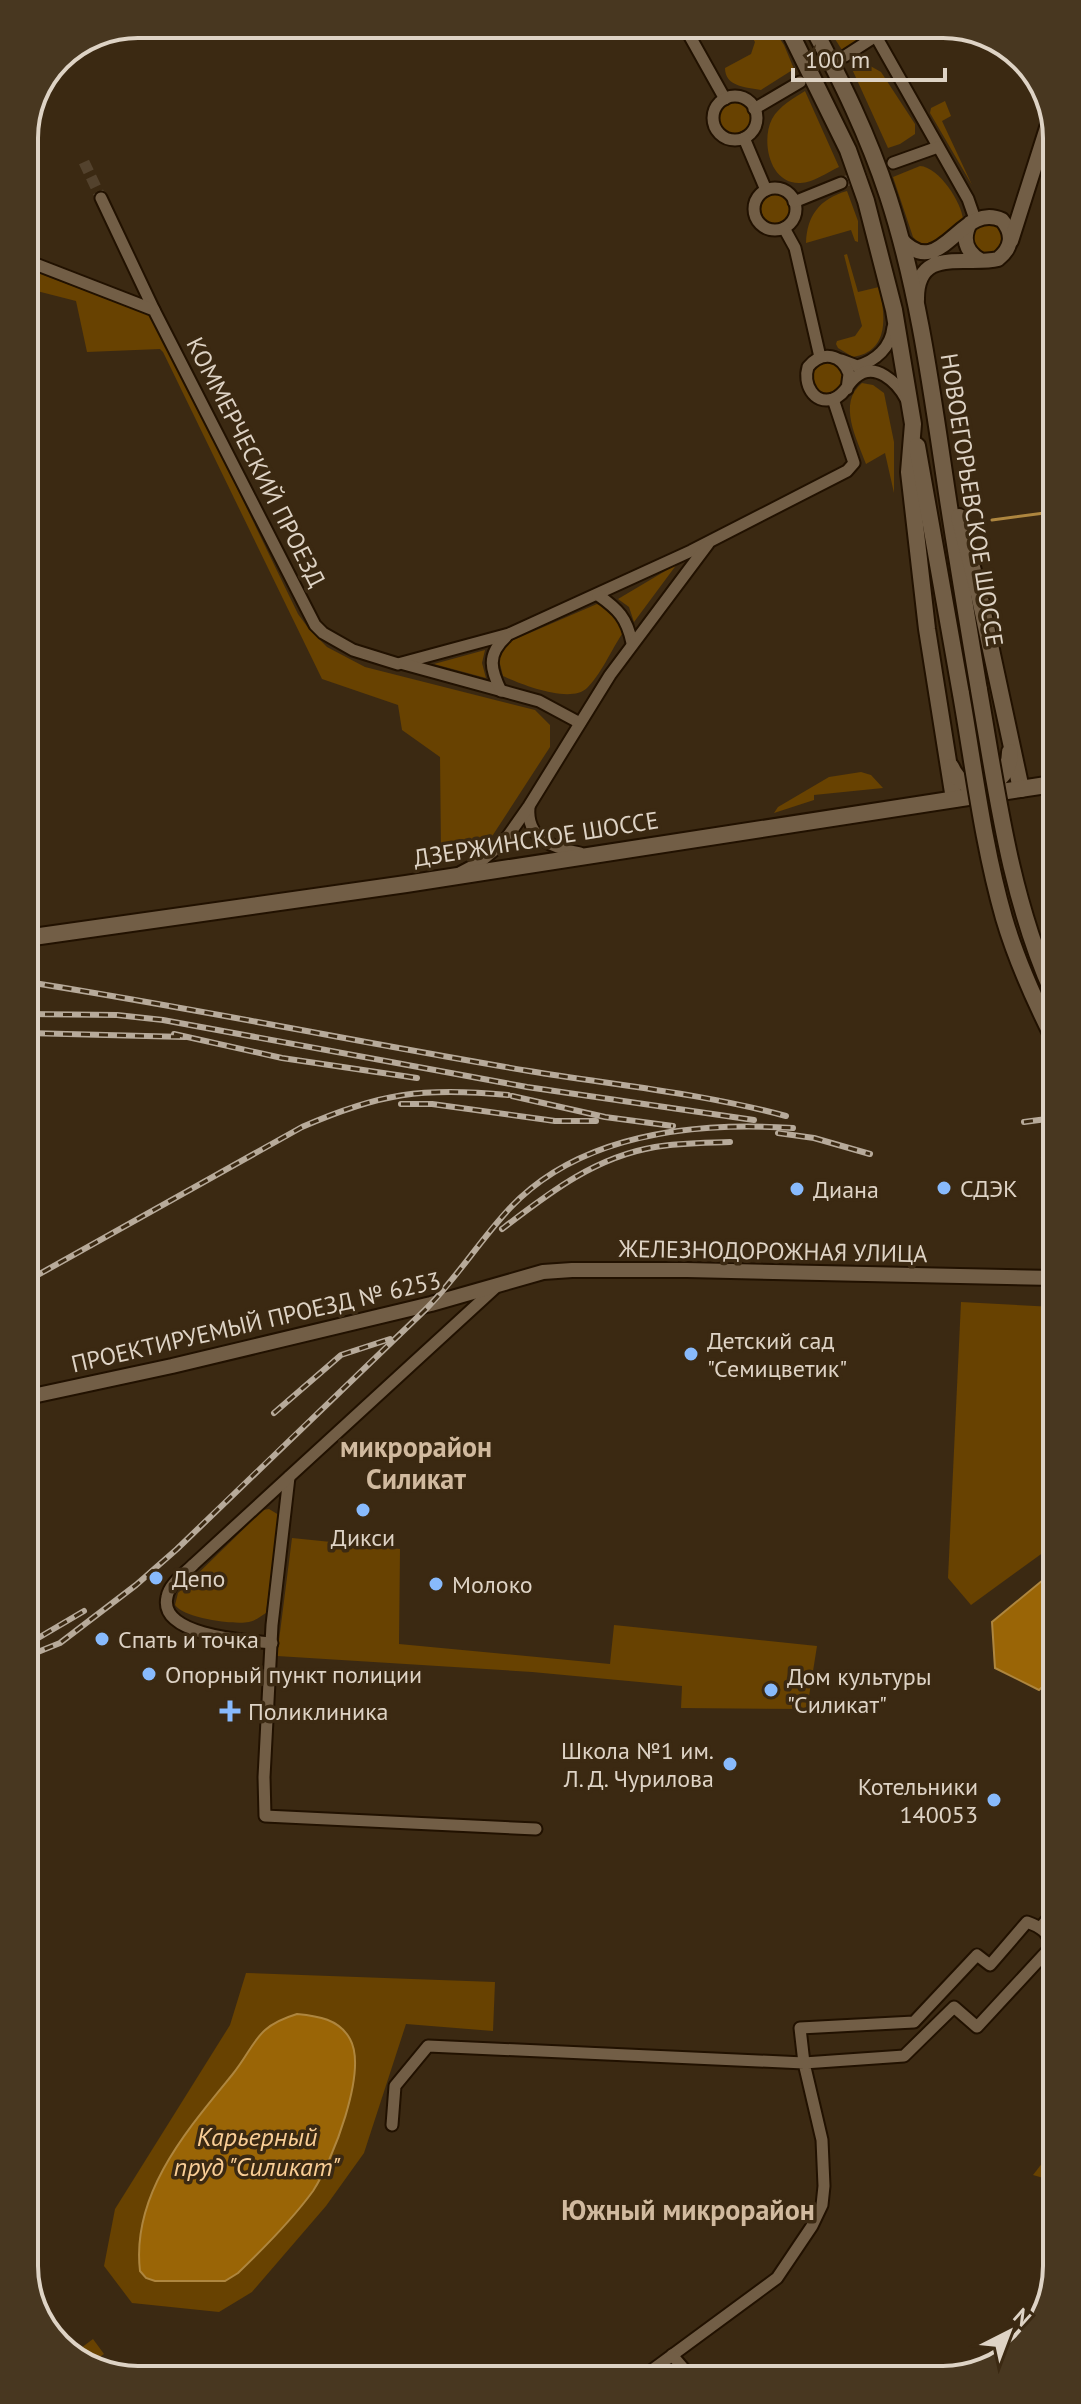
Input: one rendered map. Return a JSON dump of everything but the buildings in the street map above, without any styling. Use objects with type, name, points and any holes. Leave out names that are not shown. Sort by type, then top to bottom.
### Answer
[{"type":"main road","name":"НОВОЕГОРЬЕВСКОЕ ШОССЕ","points":[[793,38],[848,150],[866,201],[894,310],[1000,904],[1014,950],[1043,1015]]},
{"type":"main road","name":"НОВОЕГОРЬЕВСКОЕ ШОССЕ","points":[[819,38],[845,87],[867,140],[900,238],[935,411],[957,562],[1014,885],[1031,943],[1043,970]]},
{"type":"main road","points":[[935,411],[1021,789]]},
{"type":"main road","points":[[912,420],[909,472],[930,652],[954,799]]},
{"type":"main road","points":[[945,742],[956,776],[967,784],[981,787],[999,780],[1008,767],[1009,735]]},
{"type":"main road","name":"ДЗЕРЖИНСКОЕ ШОССЕ","points":[[38,936],[441,879],[1043,786]]},
{"type":"street","points":[[691,38],[725,99]]},
{"type":"street","points":[[845,56],[873,38]]},
{"type":"street","points":[[877,38],[968,199],[973,221],[965,239],[967,248],[980,260]]},
{"type":"street","points":[[754,109],[800,82]]},
{"type":"street","points":[[742,98],[754,109],[755,126],[744,138],[727,139],[715,127],[714,111],[725,99],[742,98]]},
{"type":"street","points":[[744,138],[766,190]]},
{"type":"street","points":[[918,318],[917,292],[931,267],[941,262],[998,259],[1009,245],[1043,140]]},
{"type":"street","points":[[893,163],[938,147]]},
{"type":"street","points":[[794,202],[841,183]]},
{"type":"street","points":[[766,190],[783,190],[794,202],[794,217],[784,228],[770,229],[758,221],[755,214],[756,200],[766,190]]},
{"type":"street","points":[[900,238],[912,250],[927,253],[947,243],[973,221],[1012,209],[1025,196]]},
{"type":"street","name":"КОММЕРЧЕСКИЙ ПРОЕЗД","points":[[101,198],[154,310],[315,625],[323,633],[368,656],[403,664],[509,634],[711,541],[852,468],[854,463],[833,399]]},
{"type":"street","points":[[993,216],[1008,227],[1009,245]]},
{"type":"street","points":[[784,228],[795,248],[820,357]]},
{"type":"street","points":[[38,265],[154,310]]},
{"type":"street","points":[[894,310],[892,339],[880,353],[857,366],[828,356],[820,357],[808,367],[806,383],[814,395],[833,399],[863,373],[885,375],[900,388],[912,420]]},
{"type":"street","points":[[841,360],[849,374],[847,389]]},
{"type":"street","points":[[441,879],[480,862],[503,843],[632,643],[711,541]]},
{"type":"street","points":[[598,595],[622,614],[632,643]]},
{"type":"street","points":[[501,691],[491,668],[491,659],[497,645],[509,634]]},
{"type":"street","points":[[403,664],[539,701],[580,723]]},
{"type":"street","points":[[529,806],[531,828],[543,842],[590,855]]},
{"type":"street","name":"ЖЕЛЕЗНОДОРОЖНАЯ УЛИЦА","points":[[495,1288],[543,1272],[572,1270],[1043,1278]]},
{"type":"street","points":[[272,1643],[237,1641],[197,1631],[170,1613],[166,1605],[172,1586],[495,1288]]},
{"type":"street","name":"ПРОЕКТИРУЕМЫЙ ПРОЕЗД № 6253","points":[[38,1395],[172,1366],[495,1288]]},
{"type":"street","points":[[289,1477],[272,1643],[264,1777],[265,1816],[536,1829]]},
{"type":"street","points":[[657,2366],[777,2278],[822,2205],[822,2140],[804,2063],[800,2028],[914,2022],[977,1955],[990,1965],[1027,1922],[1043,1930]]},
{"type":"street","points":[[392,2125],[395,2086],[428,2046],[804,2063],[904,2056],[954,2007],[977,2027],[1043,1956]]},
{"type":"street","points":[[672,2355],[681,2366]]},
{"type":"shaded area","points":[[753,38],[779,38],[794,69],[761,90],[732,83],[725,68],[751,54],[755,42]]},
{"type":"shaded area","points":[[835,38],[860,38],[842,50]]},
{"type":"shaded area","points":[[865,63],[881,72],[915,124],[915,134],[900,144],[888,148],[852,69]]},
{"type":"shaded area","points":[[805,91],[839,167],[814,180],[799,183],[789,181],[774,168],[767,138],[775,114]]},
{"type":"shaded area","points":[[945,101],[951,116],[942,121],[972,185],[930,113],[931,108]]},
{"type":"shaded area","points":[[735,103],[747,107],[751,119],[747,131],[735,135],[723,131],[719,119],[723,107]]},
{"type":"shaded area","points":[[920,166],[935,172],[942,179],[959,205],[963,220],[943,236],[920,244],[913,237],[893,177]]},
{"type":"shaded area","points":[[847,191],[858,221],[858,242],[851,230],[806,243],[816,210],[837,194]]},
{"type":"shaded area","points":[[775,194],[781,195],[789,203],[789,215],[781,223],[775,224],[769,223],[761,215],[760,209],[761,203],[769,195]]},
{"type":"shaded area","points":[[988,222],[1000,227],[1005,239],[1000,251],[988,256],[976,251],[971,239],[976,227]]},
{"type":"shaded area","points":[[847,254],[858,292],[879,287],[883,308],[880,339],[865,353],[853,357],[836,344],[855,336],[862,326],[844,255]]},
{"type":"shaded area","points":[[38,273],[154,317],[298,614],[327,647],[365,667],[535,710],[550,725],[550,747],[489,841],[441,851],[440,757],[402,730],[398,705],[322,679],[163,352],[160,349],[87,352],[76,301],[38,291]]},
{"type":"shaded area","points":[[828,361],[839,366],[844,377],[839,388],[828,393],[817,388],[812,377],[817,366]]},
{"type":"shaded area","points":[[862,383],[873,385],[884,393],[894,442],[894,493],[885,453],[866,464],[854,433],[851,401]]},
{"type":"shaded area","points":[[677,564],[634,622],[629,607],[618,599]]},
{"type":"shaded area","points":[[597,604],[614,616],[622,634],[587,688],[580,692],[558,694],[503,676],[499,660],[506,643]]},
{"type":"shaded area","points":[[485,650],[482,663],[486,678],[434,664]]},
{"type":"shaded area","points":[[861,772],[871,775],[883,788],[814,795],[814,800],[774,813],[778,807],[829,777]]},
{"type":"shaded area","points":[[961,1302],[1043,1306],[1043,1553],[971,1605],[948,1578]]},
{"type":"shaded area","points":[[269,1509],[279,1515],[266,1613],[242,1623],[209,1620],[180,1610],[175,1605],[178,1593],[263,1510]]},
{"type":"shaded area","points":[[292,1538],[400,1549],[399,1644],[610,1664],[614,1625],[817,1646],[807,1709],[681,1708],[682,1686],[532,1672],[277,1656]]},
{"type":"shaded area","points":[[246,1973],[495,1982],[493,2031],[406,2024],[364,2153],[326,2206],[252,2292],[219,2312],[132,2303],[104,2266],[115,2209],[230,2025]]},
{"type":"shaded area","points":[[1043,2162],[1043,2178],[1033,2175]]},
{"type":"shaded area","points":[[93,2339],[104,2354],[99,2358],[81,2348]]},
{"type":"water","points":[[1043,1580],[1043,1686],[1039,1690],[995,1668],[992,1622]]},
{"type":"water","name":"Карьерный пруд \"Силикат\"","points":[[297,2014],[320,2018],[340,2027],[350,2039],[354,2054],[351,2094],[345,2116],[338,2139],[313,2191],[277,2234],[238,2273],[225,2281],[155,2281],[146,2278],[140,2271],[144,2216],[166,2165],[197,2118],[264,2031]]},
{"type":"waterway","points":[[992,520],[1043,513]]},
{"type":"tunnel","points":[[84,162],[101,198]]},
{"type":"tunnel","points":[[841,183],[893,163]]},
{"type":"railway","points":[[38,984],[529,1071],[690,1095],[786,1116]]},
{"type":"railway","points":[[38,1014],[117,1015],[163,1020],[527,1087],[754,1120]]},
{"type":"railway","points":[[38,1033],[185,1037]]},
{"type":"railway","points":[[174,1034],[282,1058],[417,1078]]},
{"type":"railway","points":[[38,1275],[302,1127],[330,1116],[402,1095],[450,1092],[508,1095]]},
{"type":"railway","points":[[512,1096],[605,1117],[673,1126]]},
{"type":"railway","points":[[401,1104],[432,1104],[555,1121],[596,1121]]},
{"type":"railway","points":[[1024,1122],[1043,1119]]},
{"type":"railway","points":[[38,1652],[60,1643],[177,1549],[425,1310],[499,1220],[539,1183],[571,1163],[605,1148],[642,1138],[718,1127],[793,1128]]},
{"type":"railway","points":[[778,1133],[814,1138],[870,1154]]},
{"type":"railway","points":[[502,1229],[555,1190],[612,1159],[664,1146],[730,1142]]},
{"type":"railway","points":[[274,1413],[341,1355],[390,1339]]},
{"type":"railway","points":[[38,1638],[84,1611]]},
{"type":"place","name":"СДЭК","points":[[944,1188]]},
{"type":"place","name":"Диана","points":[[797,1189]]},
{"type":"place","name":"Детский сад \"Семицветик\"","points":[[691,1354]]},
{"type":"place","name":"Дикси","points":[[363,1510]]},
{"type":"place","name":"Депо","points":[[156,1578]]},
{"type":"place","name":"Молоко","points":[[436,1584]]},
{"type":"place","name":"Спать и точка","points":[[102,1639]]},
{"type":"place","name":"Опорный пункт полиции","points":[[149,1674]]},
{"type":"place","name":"Дом культуры \"Силикат\"","points":[[771,1690]]},
{"type":"place","name":"Поликлиника","points":[[230,1711]]},
{"type":"place","name":"Школа №1 им. Л. Д. Чурилова","points":[[730,1764]]},
{"type":"place","name":"Котельники 140053","points":[[994,1800]]},
{"type":"district","name":"микрорайон Силикат","points":[[416,1462]]},
{"type":"district","name":"Южный микрорайон","points":[[688,2209]]}]
